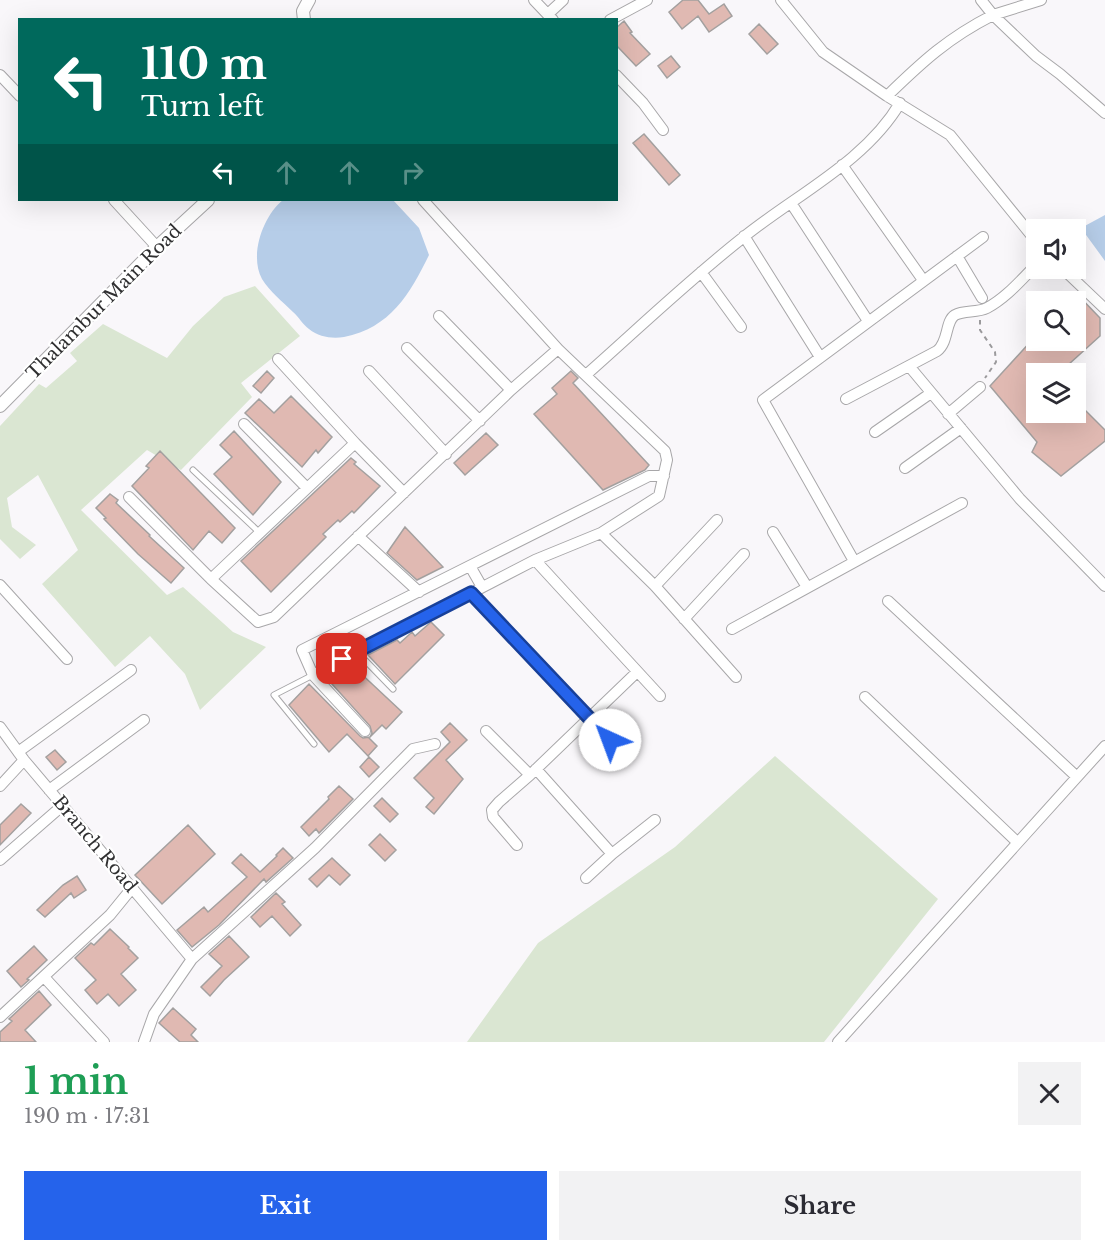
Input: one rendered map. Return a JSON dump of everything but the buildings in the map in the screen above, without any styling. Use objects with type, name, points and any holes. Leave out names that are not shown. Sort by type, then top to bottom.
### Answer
[{"type":"street","points":[[304,18],[303,11],[309,0]]},
{"type":"street","points":[[534,0],[550,17],[562,0]]},
{"type":"street","points":[[614,18],[647,0]]},
{"type":"street","points":[[781,0],[823,52],[887,96],[950,135],[1026,229]]},
{"type":"street","points":[[981,0],[993,15],[1036,56],[1105,113]]},
{"type":"street","points":[[887,96],[931,54],[963,31],[993,15],[1041,0]]},
{"type":"street","points":[[0,75],[18,94]]},
{"type":"street","points":[[618,77],[643,103],[663,130]]},
{"type":"street","points":[[586,374],[744,236],[842,165],[878,132],[900,103]]},
{"type":"street","points":[[842,165],[923,280]]},
{"type":"street","points":[[115,201],[157,247]]},
{"type":"street","name":"Thalambur Main Road","points":[[0,406],[157,247],[207,201]]},
{"type":"street","points":[[313,675],[535,560],[601,533],[659,496],[664,476],[667,460],[665,451],[558,349],[424,201]]},
{"type":"street","points":[[791,203],[868,321]]},
{"type":"street","points":[[744,236],[820,357]]},
{"type":"street","points":[[854,561],[763,400],[983,237]]},
{"type":"street","points":[[957,256],[982,298]]},
{"type":"street","points":[[701,272],[741,327]]},
{"type":"street","points":[[846,399],[943,347],[951,319],[956,315],[980,311],[1003,298],[1026,275]]},
{"type":"street","points":[[1074,279],[1105,309]]},
{"type":"street","points":[[439,316],[512,390]]},
{"type":"street","points":[[407,348],[480,421]]},
{"type":"street","points":[[129,497],[211,579],[258,622],[267,620],[278,614],[512,390],[558,349]]},
{"type":"street","points":[[278,359],[404,493]]},
{"type":"street","points":[[909,366],[1020,499],[1105,586]]},
{"type":"street","points":[[369,371],[446,454]]},
{"type":"street","points":[[948,414],[980,387]]},
{"type":"street","points":[[875,432],[931,393]]},
{"type":"street","points":[[244,424],[307,488]]},
{"type":"street","points":[[906,468],[961,428]]},
{"type":"street","points":[[211,579],[356,443]]},
{"type":"street","points":[[365,731],[313,675],[303,650],[649,476],[664,476]]},
{"type":"street","points":[[732,629],[962,503]]},
{"type":"street","points":[[655,586],[717,520]]},
{"type":"street","points":[[773,532],[807,587]]},
{"type":"street","points":[[601,533],[655,586],[736,677]]},
{"type":"street","points":[[358,537],[419,592]]},
{"type":"street","points":[[684,619],[744,554]]},
{"type":"street","points":[[535,560],[660,696]]},
{"type":"street","points":[[470,566],[483,587]]},
{"type":"street","points":[[0,585],[67,659]]},
{"type":"street","points":[[471,593],[610,740]]},
{"type":"street","points":[[888,601],[1077,777]]},
{"type":"street","points":[[0,786],[21,756],[131,670]]},
{"type":"street","points":[[517,845],[494,817],[492,810],[637,672]]},
{"type":"street","points":[[865,697],[1017,842]]},
{"type":"street","points":[[49,790],[144,720]]},
{"type":"street","name":"Branch Road","points":[[0,727],[62,806],[192,959]]},
{"type":"street","points":[[486,731],[533,772],[612,854]]},
{"type":"street","points":[[144,1042],[154,1014],[192,959],[315,848],[413,748],[435,744]]},
{"type":"street","points":[[837,1042],[1105,746]]},
{"type":"street","points":[[0,860],[62,806]]},
{"type":"street","points":[[586,878],[655,820]]},
{"type":"street","points":[[0,1017],[110,915],[132,888]]},
{"type":"street","points":[[44,976],[104,1042]]},
{"type":"lane","points":[[193,470],[260,533]]},
{"type":"lane","points":[[357,652],[393,689]]},
{"type":"lane","points":[[313,675],[274,695],[314,744]]},
{"type":"path","points":[[980,311],[980,330],[995,352],[996,362],[980,387]]},
{"type":"green space","points":[[255,286],[300,336],[241,383],[252,397],[181,470],[147,450],[81,510],[167,595],[183,587],[233,632],[266,647],[200,710],[185,674],[150,636],[115,667],[42,584],[78,550],[38,475],[7,498],[12,527],[36,545],[20,559],[0,539],[0,426],[39,384],[46,388],[77,361],[70,353],[103,324],[167,358],[193,326],[224,297]]},
{"type":"green space","points":[[775,756],[938,899],[824,1042],[467,1042],[538,943],[675,847]]},
{"type":"water","points":[[282,201],[394,201],[419,228],[429,255],[406,296],[386,317],[360,332],[344,337],[326,337],[307,327],[269,288],[258,269],[260,236],[276,207]]},
{"type":"water","points":[[1105,215],[1105,261],[1086,235],[1086,225]]},
{"type":"route","points":[[342,659],[471,593],[610,740]]}]
